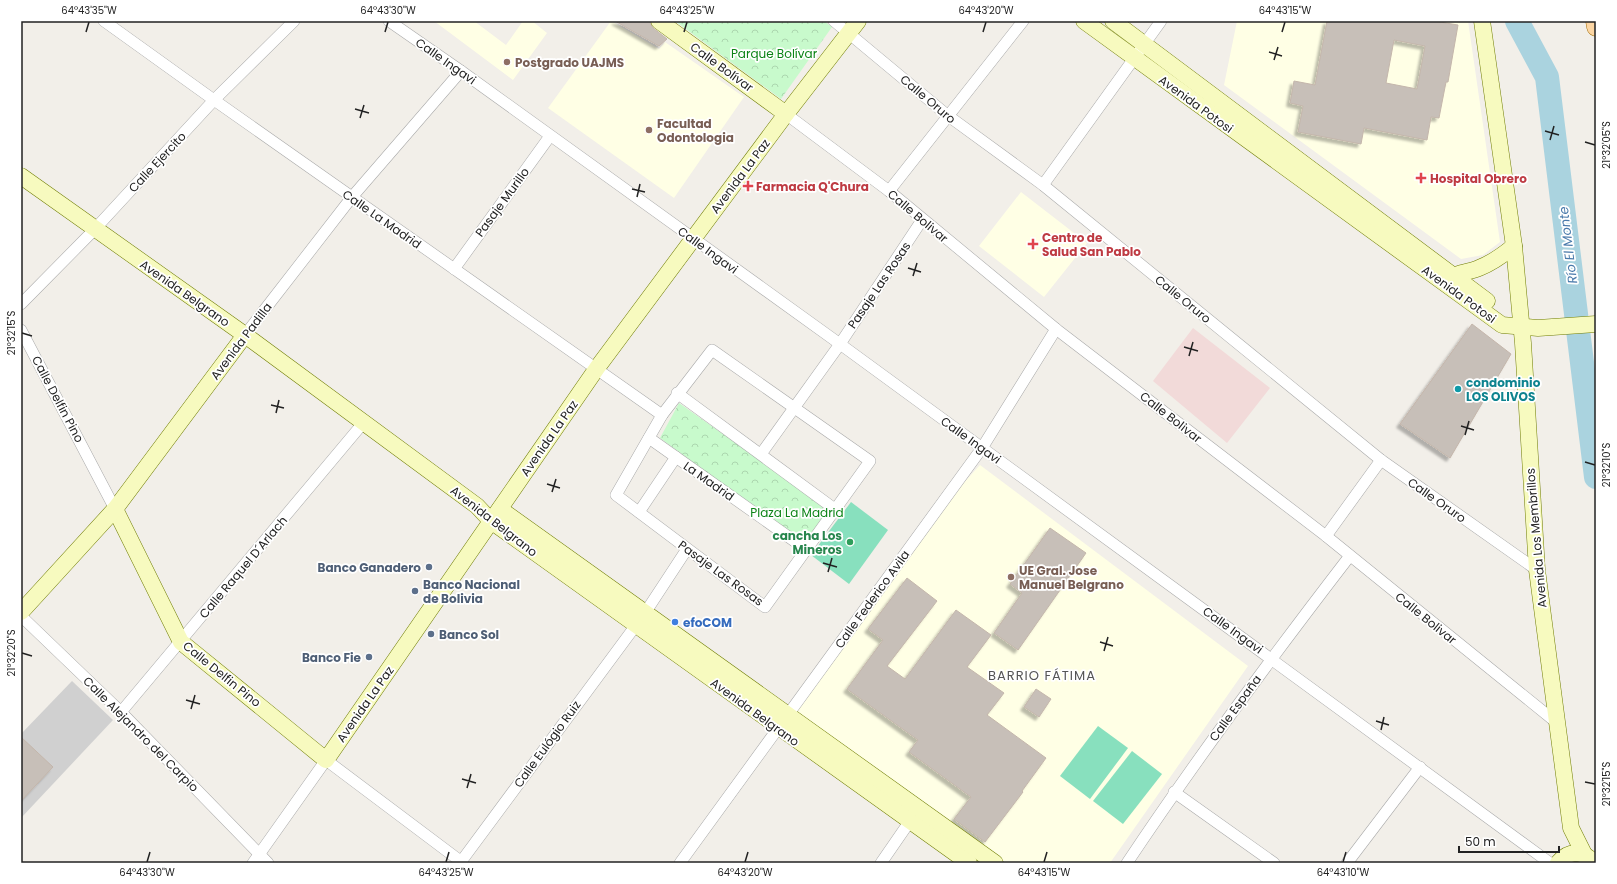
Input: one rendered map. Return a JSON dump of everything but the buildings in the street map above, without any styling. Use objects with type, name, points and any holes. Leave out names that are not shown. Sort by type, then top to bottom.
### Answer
[{"type":"main road","points":[[1595,21],[1596,27]]},
{"type":"street","name":"Calle La Madrid","points":[[104,21],[662,415]]},
{"type":"street","name":"Calle Ejercito","points":[[21,304],[94,230],[214,100],[294,21]]},
{"type":"street","name":"Calle Ingavi","points":[[389,21],[461,71],[692,239],[840,344],[1420,766],[1550,863]]},
{"type":"street","name":"Calle Bolívar","points":[[659,21],[786,114]]},
{"type":"street","name":"Calle Oruro","points":[[834,21],[854,27],[947,115],[1043,185],[1381,460],[1536,570]]},
{"type":"street","points":[[889,191],[947,115],[1023,21]]},
{"type":"street","name":"Avenida Potosi","points":[[1084,21],[1135,60],[1449,280],[1508,315],[1521,328]]},
{"type":"street","name":"Avenida Potosi","points":[[1113,21],[1449,280]]},
{"type":"street","points":[[1043,185],[1162,21]]},
{"type":"street","name":"Avenida Los Membrillos","points":[[1482,21],[1514,246],[1521,328],[1536,570],[1571,828],[1563,859]]},
{"type":"street","name":"Avenida La Paz","points":[[256,858],[326,760],[597,368],[786,114],[854,27]]},
{"type":"street","name":"Avenida Padilla","points":[[21,612],[115,509],[245,335],[352,197],[461,71]]},
{"type":"street","name":"Calle Bolivar","points":[[786,114],[889,191],[922,220],[1056,329],[1326,536],[1349,557],[1556,722]]},
{"type":"street","name":"Pasaje Murillo","points":[[454,269],[550,136]]},
{"type":"street","name":"Avenida Belgrano","points":[[21,176],[94,230],[245,335],[364,422],[477,506],[491,522],[778,729],[968,863]]},
{"type":"street","name":"Pasaje Las Rosas","points":[[795,408],[840,344],[922,220]]},
{"type":"street","points":[[1449,280],[1497,260],[1514,246]]},
{"type":"street","points":[[1521,328],[1596,324]]},
{"type":"street","name":"Calle Federico Avila","points":[[680,863],[982,448],[1056,329]]},
{"type":"street","name":"Calle Delfin Pino","points":[[21,330],[115,509],[181,642],[326,760],[461,862]]},
{"type":"street","name":"Pasaje Las Rosas","points":[[712,350],[870,461],[765,607],[616,495],[662,415],[677,393],[712,350]]},
{"type":"street","points":[[677,393],[836,510]]},
{"type":"street","points":[[761,454],[795,408]]},
{"type":"street","name":"Calle Raquel D´Arlach","points":[[121,712],[364,422]]},
{"type":"street","name":"La Madrid","points":[[649,438],[807,550]]},
{"type":"street","points":[[639,512],[676,458]]},
{"type":"street","points":[[1326,536],[1381,460]]},
{"type":"street","name":"Avenida Belgrano","points":[[500,508],[995,863]]},
{"type":"street","points":[[645,612],[687,549]]},
{"type":"street","name":"Calle España","points":[[1126,863],[1174,792],[1271,658],[1349,557]]},
{"type":"street","name":"Calle Eulógio Ruiz","points":[[461,862],[645,612]]},
{"type":"street","name":"Calle Alejandro del Carpio","points":[[21,616],[121,712],[256,858],[268,863]]},
{"type":"street","points":[[1347,863],[1420,766]]},
{"type":"street","points":[[1174,792],[1274,863]]},
{"type":"street","points":[[881,863],[910,821]]},
{"type":"street","name":"Avenida Los Membrillos","points":[[1571,828],[1589,858]]},
{"type":"street","points":[[1563,859],[1578,853],[1589,858]]},
{"type":"shaded area","name":"Postgrado UAJMS","points":[[434,21],[474,21],[506,45],[523,21],[532,21],[547,33],[513,80]]},
{"type":"shaded area","name":"Facultad Odontologia","points":[[611,21],[659,49],[665,42],[744,97],[674,198],[548,108]]},
{"type":"shaded area","name":"Hospital Obrero","points":[[1237,21],[1468,21],[1500,242],[1483,255],[1461,259],[1224,85]]},
{"type":"shaded area","name":"Centro de Salud San Pablo","points":[[1021,192],[1087,243],[1044,297],[979,246]]},
{"type":"shaded area","points":[[1193,328],[1270,388],[1227,443],[1153,381]]},
{"type":"shaded area","name":"UE Gral. Jose Manuel Belgrano","points":[[980,465],[1248,666],[1110,863],[1006,863],[794,709],[959,488]]},
{"type":"shaded area","points":[[72,681],[113,720],[21,818],[21,734]]},
{"type":"green space","name":"Parque Bolívar","points":[[675,21],[824,21],[832,27],[781,99]]},
{"type":"green space","name":"Plaza La Madrid","points":[[679,403],[832,511],[807,547],[660,438]]},
{"type":"green space","name":"cancha Los Mineros","points":[[851,502],[888,530],[849,584],[811,555]]},
{"type":"green space","points":[[1098,726],[1128,748],[1090,799],[1060,776]]},
{"type":"green space","points":[[1132,751],[1162,774],[1123,824],[1093,801]]},
{"type":"waterway","name":"Río El Monte","points":[[1517,21],[1547,77],[1596,477]]},
{"type":"place","name":"Postgrado UAJMS","points":[[507,62]]},
{"type":"place","name":"Facultad Odontologia","points":[[649,130]]},
{"type":"place","name":"Hospital Obrero","points":[[1421,178]]},
{"type":"place","name":"Farmacia Q'Chura","points":[[748,186]]},
{"type":"place","name":"Centro de Salud San Pablo","points":[[1033,244]]},
{"type":"place","name":"condominio LOS OLIVOS","points":[[1458,389]]},
{"type":"place","name":"cancha Los Mineros","points":[[850,542]]},
{"type":"place","name":"Banco Ganadero","points":[[429,567]]},
{"type":"place","name":"UE Gral. Jose Manuel Belgrano","points":[[1011,577]]},
{"type":"place","name":"Banco Nacional de Bolivia","points":[[415,591]]},
{"type":"place","name":"efoCOM","points":[[675,622]]},
{"type":"place","name":"Banco Sol","points":[[431,634]]},
{"type":"place","name":"Banco Fie","points":[[369,657]]},
{"type":"district","name":"BARRIO FÁTIMA","points":[[1042,675]]}]
